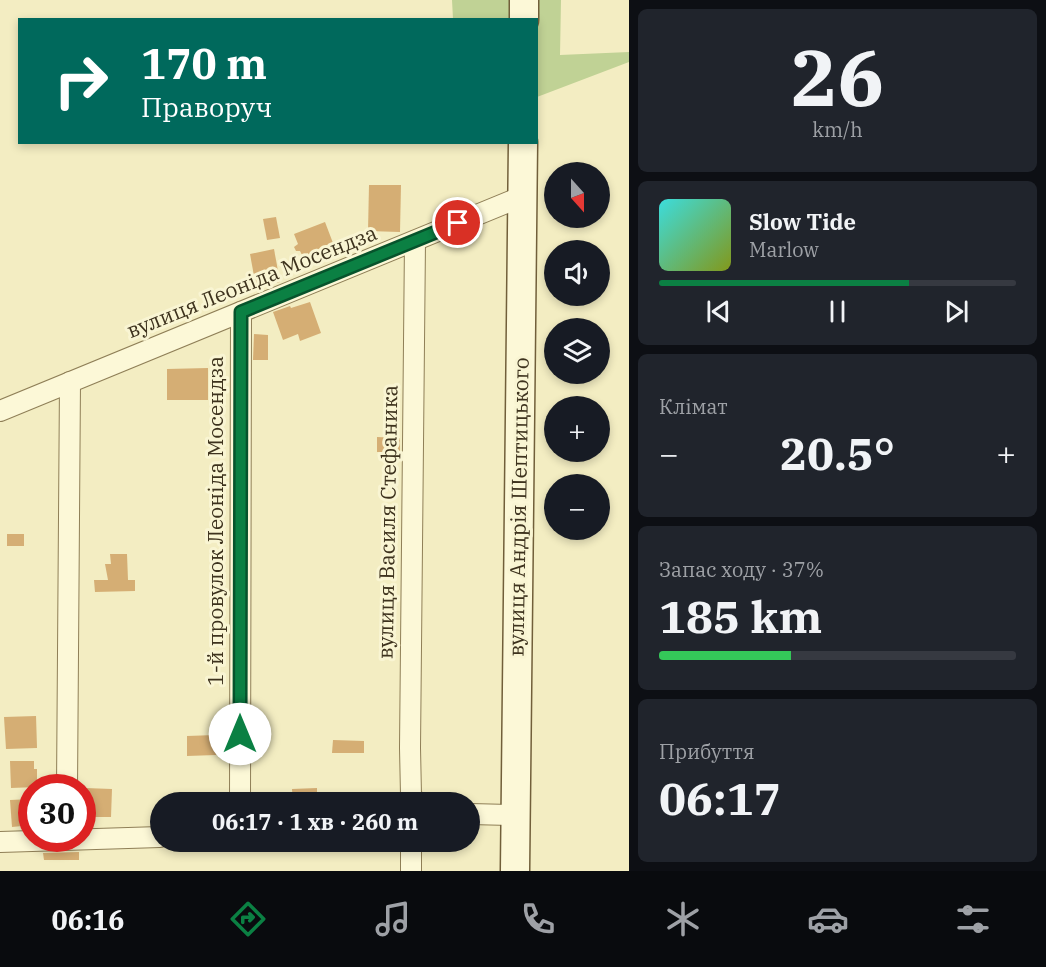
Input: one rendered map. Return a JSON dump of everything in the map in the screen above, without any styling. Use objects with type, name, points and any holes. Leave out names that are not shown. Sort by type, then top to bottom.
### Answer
[{"type":"street","points":[[524,0],[524,18]]},
{"type":"street","name":"вулиця Андрія Шептицького","points":[[515,871],[523,144]]},
{"type":"street","name":"вулиця Леоніда Мосендза","points":[[0,411],[523,196]]},
{"type":"street","name":"вулиця Василя Стефаника","points":[[411,792],[415,241]]},
{"type":"street","name":"1-й провулок Леоніда Мосендза","points":[[240,792],[241,312]]},
{"type":"street","points":[[67,774],[70,382]]},
{"type":"street","points":[[480,814],[515,815]]},
{"type":"street","points":[[96,839],[150,837]]},
{"type":"street","points":[[0,842],[18,841]]},
{"type":"street","points":[[411,852],[411,871]]},
{"type":"green space","points":[[452,0],[561,0],[560,55],[629,52],[629,62],[538,97],[538,18],[453,18]]},
{"type":"building","points":[[369,185],[401,185],[400,232],[368,231]]},
{"type":"building","points":[[276,217],[280,238],[267,240],[263,219]]},
{"type":"building","points":[[325,222],[333,243],[316,250],[318,254],[310,258],[308,253],[302,255],[300,251],[296,251],[294,247],[298,244],[294,234]]},
{"type":"building","points":[[274,249],[280,282],[256,287],[250,254]]},
{"type":"building","points":[[310,302],[321,333],[300,341],[298,334],[283,340],[273,312]]},
{"type":"building","points":[[254,334],[268,335],[268,360],[253,360]]},
{"type":"building","points":[[208,368],[208,400],[167,400],[167,369]]},
{"type":"building","points":[[377,437],[400,438],[400,452],[377,452]]},
{"type":"building","points":[[7,534],[24,534],[24,546],[7,546]]},
{"type":"building","points":[[110,554],[127,554],[128,580],[135,580],[135,591],[95,592],[94,580],[108,580],[105,564],[111,564]]},
{"type":"building","points":[[36,716],[37,748],[6,749],[4,717]]},
{"type":"building","points":[[215,735],[216,755],[187,756],[187,736]]},
{"type":"building","points":[[333,740],[364,741],[364,753],[332,753]]},
{"type":"building","points":[[10,761],[34,761],[37,774],[18,774],[18,788],[11,788]]},
{"type":"building","points":[[96,788],[112,789],[111,817],[96,817]]},
{"type":"building","points":[[317,788],[317,792],[292,792],[292,789]]},
{"type":"building","points":[[10,800],[18,800],[18,826],[12,827]]},
{"type":"building","points":[[79,852],[79,860],[44,860],[43,853]]},
{"type":"route","points":[[240,734],[241,312],[458,223]]}]
